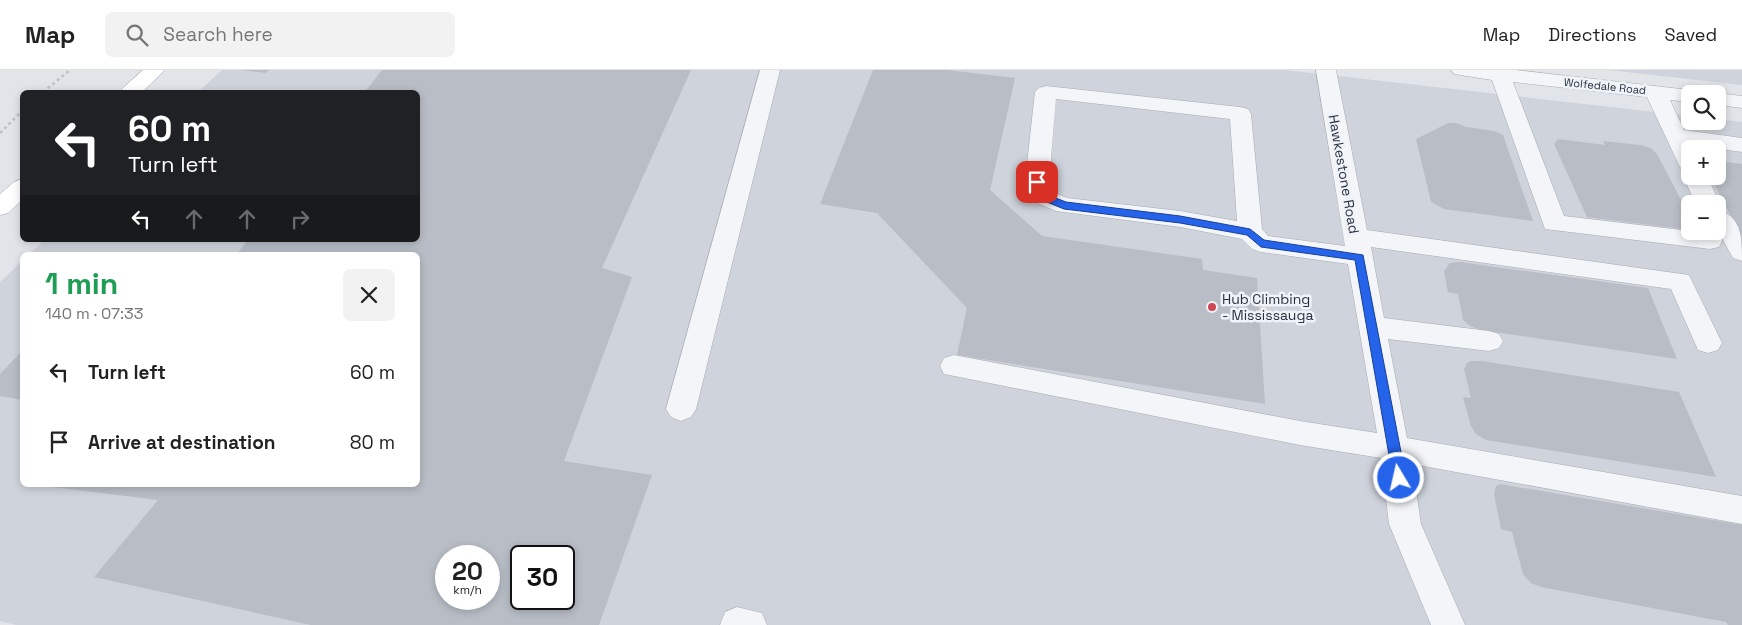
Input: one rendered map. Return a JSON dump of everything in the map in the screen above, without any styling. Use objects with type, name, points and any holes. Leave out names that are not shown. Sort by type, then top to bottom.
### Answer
[{"type":"main road","points":[[132,90],[155,70]]},
{"type":"main road","points":[[0,207],[20,189]]},
{"type":"street","points":[[681,409],[770,70]]},
{"type":"street","name":"Hawkestone Road","points":[[1326,70],[1394,448],[1405,524],[1448,625]]},
{"type":"street","name":"Wolfedale Road","points":[[1461,70],[1681,95]]},
{"type":"street","points":[[1500,74],[1554,223],[1681,237]]},
{"type":"street","points":[[1250,232],[1240,114],[1046,92],[1037,182],[1040,196],[1064,205],[1180,220],[1250,232],[1261,243],[1358,247],[1680,281],[1708,343]]},
{"type":"street","points":[[1655,92],[1681,146]]},
{"type":"street","points":[[1726,100],[1742,102]]},
{"type":"street","points":[[1676,136],[1742,144]]},
{"type":"street","points":[[1726,225],[1742,252]]},
{"type":"street","points":[[1372,328],[1489,341]]},
{"type":"street","points":[[954,366],[1300,434],[1394,448],[1742,510]]},
{"type":"street","points":[[737,625],[738,623],[750,625]]},
{"type":"path","points":[[45,90],[70,70]]},
{"type":"path","points":[[0,133],[20,113]]},
{"type":"shaded area","points":[[222,70],[1285,70],[1681,115],[1681,130],[1726,130],[1726,120],[1742,122],[1742,625],[16,625],[0,621],[0,282],[20,263],[20,487],[420,487],[420,252],[32,252],[42,242],[420,242],[420,90],[200,90]]},
{"type":"shaded area","points":[[1609,70],[1742,70],[1742,85]]},
{"type":"building","points":[[241,70],[269,70],[266,73]]},
{"type":"building","points":[[382,70],[691,70],[602,268],[632,277],[564,461],[652,475],[599,625],[311,625],[94,577],[158,500],[52,487],[420,487],[420,252],[238,252],[246,242],[420,242],[420,90],[367,90]]},
{"type":"building","points":[[873,70],[947,70],[1015,78],[990,190],[1042,236],[1202,259],[1203,270],[1257,278],[1265,404],[957,355],[967,308],[877,213],[820,204]]},
{"type":"building","points":[[1448,123],[1494,131],[1503,135],[1533,221],[1444,209],[1431,202],[1416,139]]},
{"type":"building","points":[[1558,139],[1605,145],[1603,141],[1651,148],[1657,154],[1681,200],[1681,229],[1587,217],[1554,144]]},
{"type":"building","points":[[1726,162],[1742,164],[1742,237],[1726,206],[1726,195],[1720,195],[1715,185],[1726,185]]},
{"type":"building","points":[[1460,262],[1648,288],[1677,359],[1481,330],[1470,326],[1463,320],[1458,294],[1448,292],[1444,271],[1450,263]]},
{"type":"building","points":[[20,353],[20,400],[0,396],[0,374]]},
{"type":"building","points":[[1482,361],[1679,392],[1716,477],[1486,440],[1476,434],[1471,426],[1463,397],[1471,398],[1464,369],[1467,363]]},
{"type":"building","points":[[1500,484],[1742,525],[1742,625],[1728,625],[1726,622],[1541,587],[1531,583],[1523,574],[1512,532],[1501,529],[1494,494],[1496,486]]},
{"type":"place","name":"Hub Climbing - Mississauga","points":[[1212,307]]},
{"type":"route","points":[[1037,182],[1040,196],[1064,205],[1180,220],[1250,232],[1261,243],[1360,258],[1399,478]]}]
